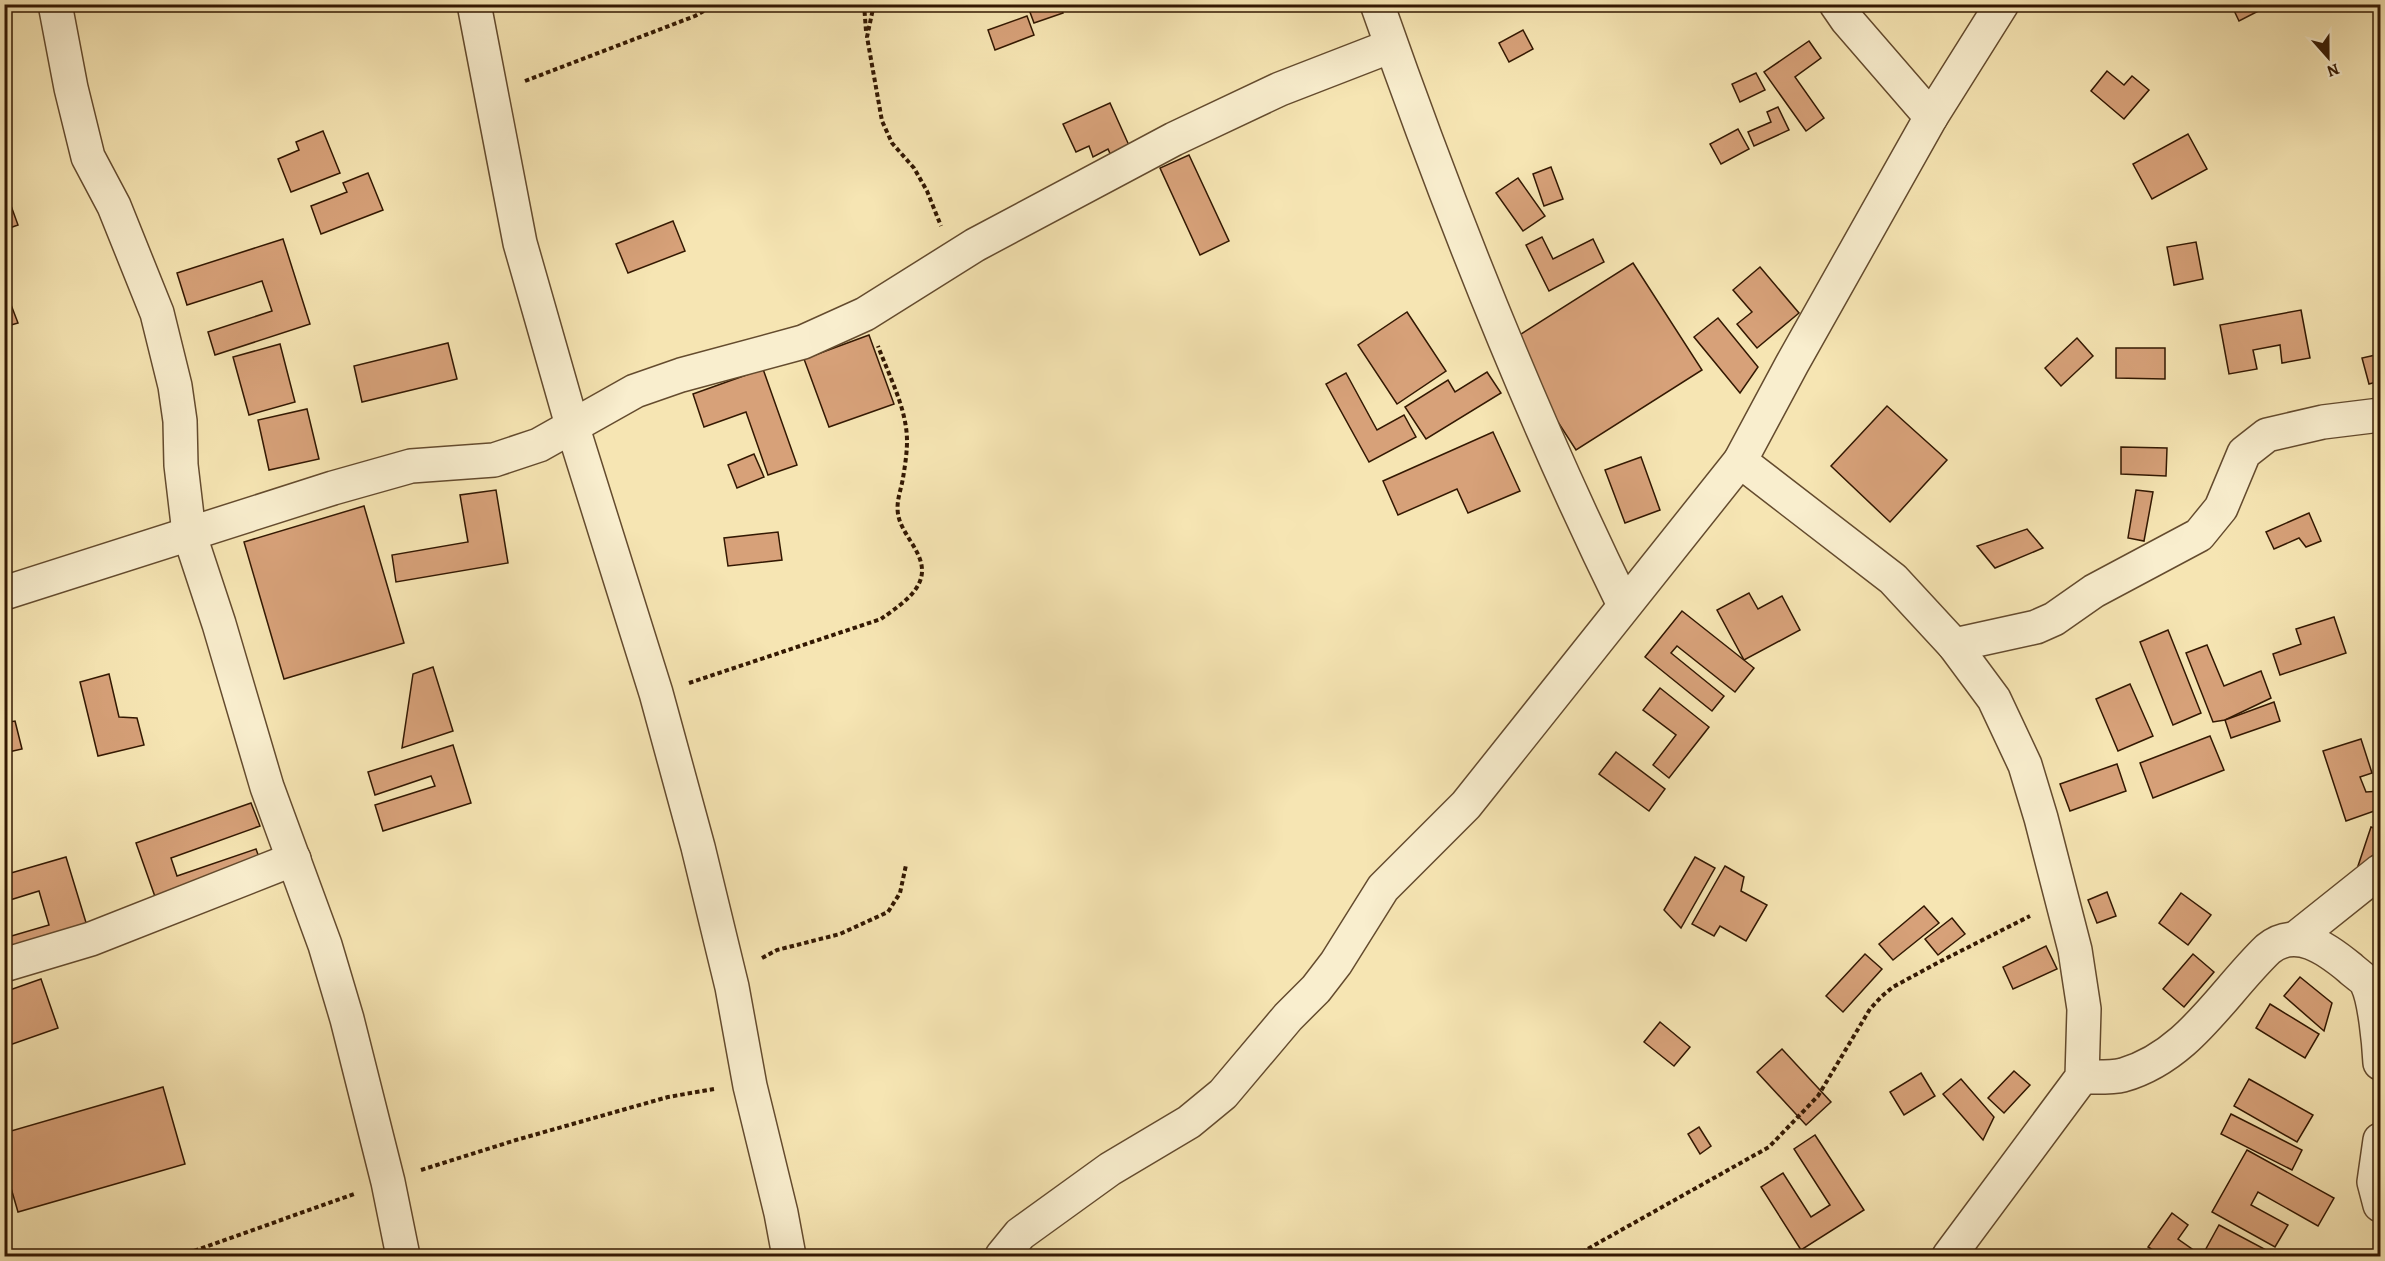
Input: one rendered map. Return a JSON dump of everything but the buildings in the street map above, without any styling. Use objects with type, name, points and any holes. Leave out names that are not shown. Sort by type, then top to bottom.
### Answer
[{"type":"street","points":[[55,4],[71,88],[88,157],[114,206],[157,313],[175,386],[189,533],[219,624],[267,788],[325,945],[347,1019],[388,1182],[403,1257]]},
{"type":"street","points":[[474,4],[520,243],[572,425],[656,693],[698,847],[732,987],[750,1086],[781,1213],[789,1257]]},
{"type":"street","points":[[1377,4],[1434,167],[1489,305],[1591,538],[1624,605]]},
{"type":"street","points":[[1836,4],[1847,20],[1931,117]]},
{"type":"street","points":[[1002,1257],[1020,1234],[1110,1168],[1189,1122],[1222,1094],[1288,1017],[1316,989],[1336,963],[1383,888],[1466,805],[1740,461],[1931,117],[2002,4]]},
{"type":"street","points":[[4,593],[333,488],[411,466],[494,460],[539,445],[635,391],[681,375],[803,342],[866,314],[975,245],[1174,139],[1280,89],[1391,45]]},
{"type":"street","points":[[1954,645],[2036,627],[2054,619],[2094,591],[2199,535],[2221,508],[2244,453],[2267,435],[2323,422],[2380,415]]},
{"type":"street","points":[[1740,461],[1893,579],[1954,645],[1994,699],[2025,765],[2062,900],[2075,950],[2084,1009],[2082,1077],[1949,1257]]},
{"type":"street","points":[[4,965],[91,939],[294,859]]},
{"type":"street","points":[[2082,1077],[2121,1076],[2155,1063],[2187,1039],[2276,942],[2296,938],[2380,872]]},
{"type":"street","points":[[2296,938],[2330,951],[2367,983],[2379,1040],[2380,1063]]},
{"type":"street","points":[[2380,1140],[2373,1182],[2380,1205]]},
{"type":"path","points":[[490,94],[695,16],[716,4]]},
{"type":"path","points":[[864,4],[867,37],[882,121],[892,143],[914,168],[927,191],[945,243],[944,253],[933,272]]},
{"type":"path","points":[[867,37],[874,4]]},
{"type":"path","points":[[656,693],[881,619],[901,604],[918,586],[922,572],[912,543],[899,522],[897,512],[903,478],[906,427],[904,414],[866,314]]},
{"type":"path","points":[[732,987],[768,954],[840,934],[888,912],[900,893],[906,865]]},
{"type":"path","points":[[1575,1257],[1769,1147],[1818,1096],[1870,1009],[1893,987],[2062,900]]},
{"type":"path","points":[[180,1257],[451,1159],[668,1097],[750,1086]]}]
